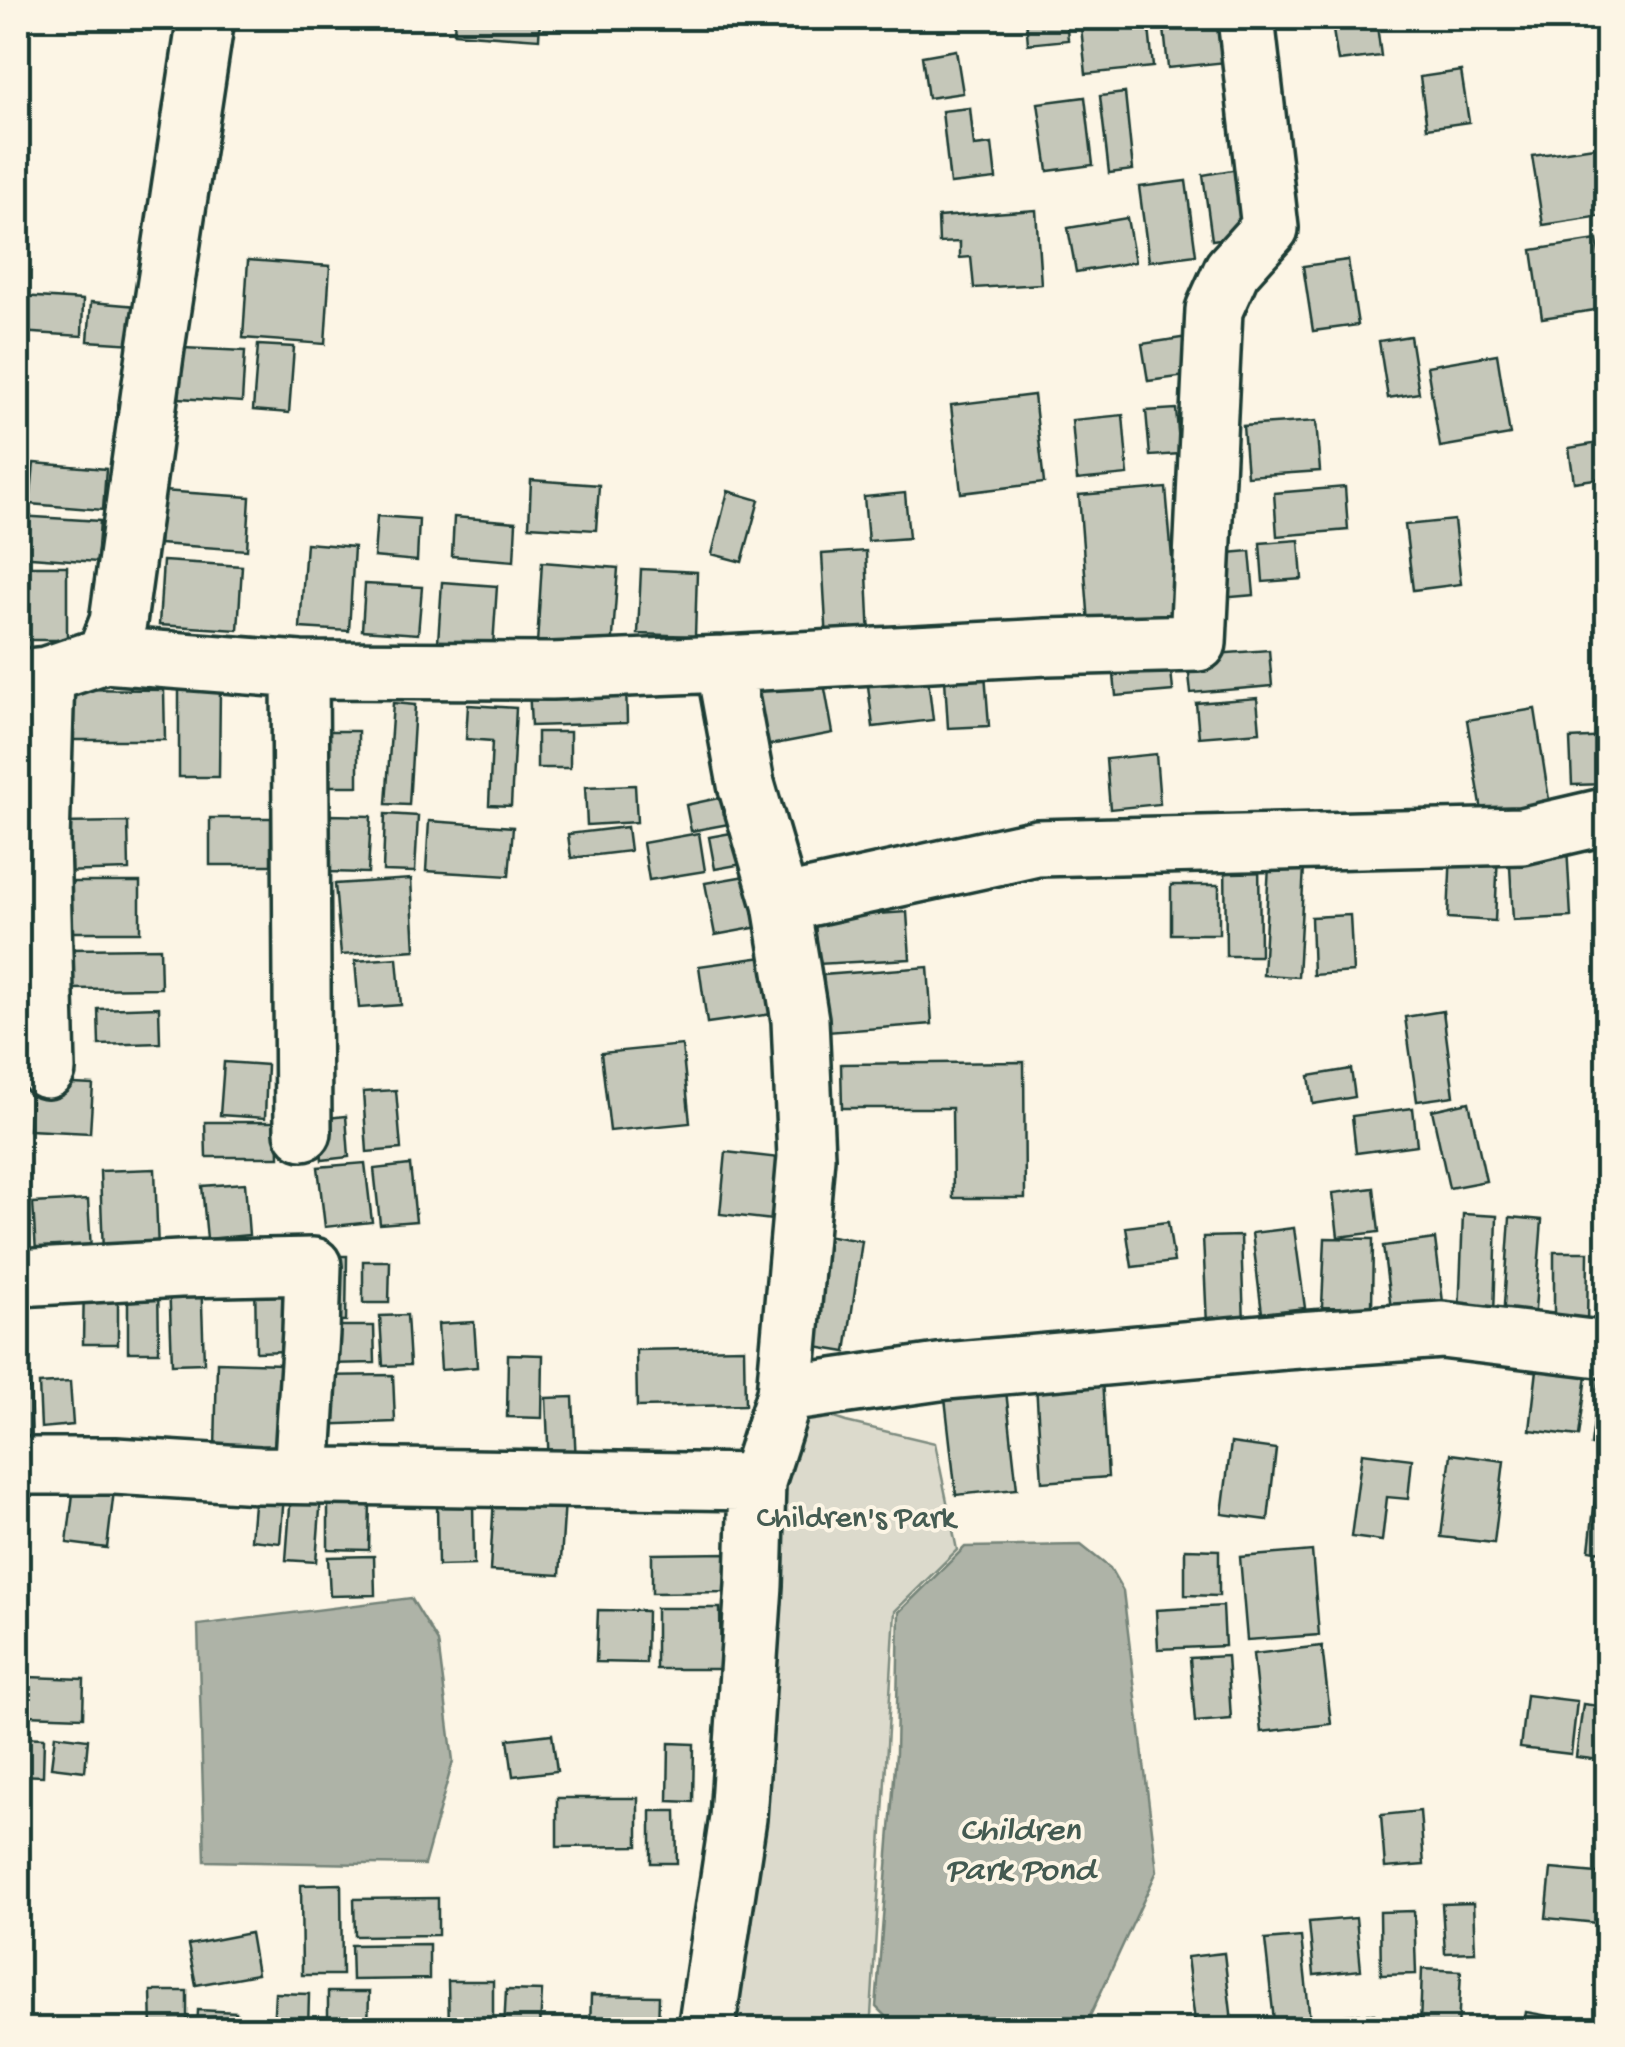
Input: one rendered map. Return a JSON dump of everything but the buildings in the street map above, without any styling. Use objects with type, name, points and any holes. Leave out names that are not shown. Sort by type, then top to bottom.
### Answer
[{"type":"street","points":[[105,656],[118,622],[206,18]]},
{"type":"street","points":[[47,1070],[32,676],[105,656],[300,670],[552,671],[1198,643],[1214,310],[1232,270],[1270,228],[1246,18]]},
{"type":"street","points":[[706,2030],[738,1818],[757,1482],[785,1394],[806,1157],[800,1020],[781,904],[746,784],[724,664]]},
{"type":"street","points":[[300,670],[303,1132]]},
{"type":"street","points":[[781,904],[1037,848],[1522,836],[1608,816]]},
{"type":"street","points":[[18,1278],[313,1266],[302,1475]]},
{"type":"street","points":[[785,1394],[946,1371],[1442,1330],[1608,1350]]},
{"type":"street","points":[[18,1466],[757,1482]]},
{"type":"green space","name":"Children's Park","points":[[792,1404],[846,1422],[935,1443],[957,1550],[895,1611],[871,2016],[883,2029],[708,2030]]},
{"type":"water","name":"Children Park Pond","points":[[1081,1545],[1110,1568],[1123,1591],[1157,1871],[1084,2029],[898,2029],[876,2007],[896,1753],[899,1612],[965,1547]]},
{"type":"water","points":[[411,1598],[438,1642],[453,1761],[424,1865],[205,1861],[198,1625]]}]
